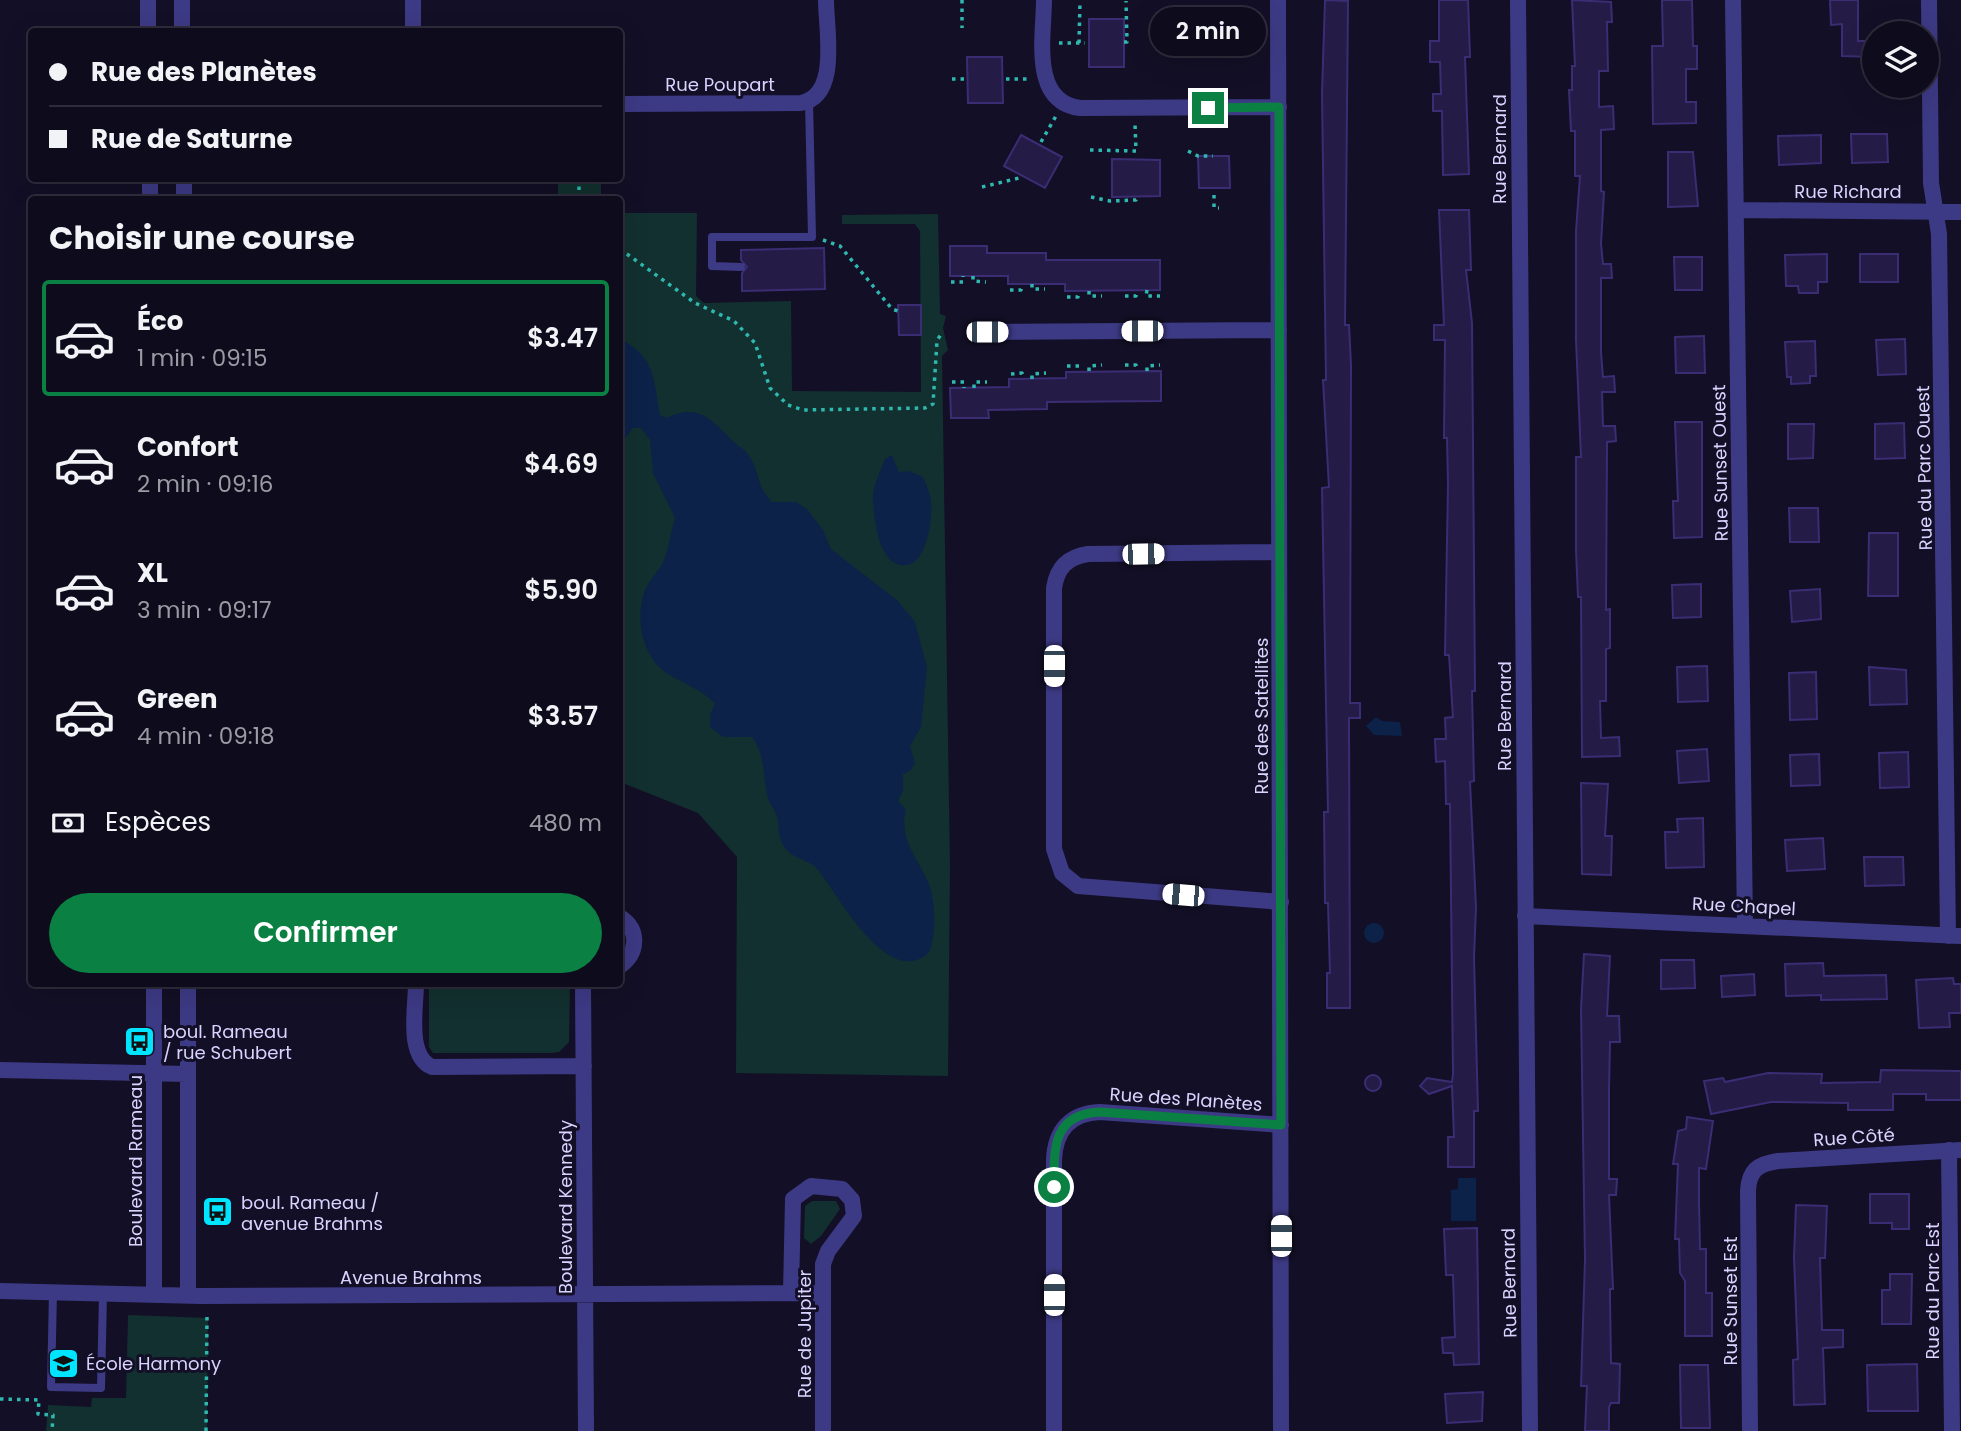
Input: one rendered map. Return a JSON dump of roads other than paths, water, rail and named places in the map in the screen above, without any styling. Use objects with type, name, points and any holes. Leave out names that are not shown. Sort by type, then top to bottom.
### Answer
[{"type":"street","points":[[148,0],[148,28]]},
{"type":"street","points":[[182,0],[182,28]]},
{"type":"street","points":[[413,0],[413,28]]},
{"type":"street","points":[[814,99],[826,78],[826,0]]},
{"type":"street","points":[[1044,0],[1045,78],[1052,93],[1063,103],[1080,108],[1279,107]]},
{"type":"street","name":"Rue des Satellites","points":[[1278,0],[1281,1431]]},
{"type":"street","name":"Rue Bernard","points":[[1518,0],[1530,1431]]},
{"type":"street","name":"Rue Sunset Ouest","points":[[1733,0],[1745,925]]},
{"type":"street","name":"Rue du Parc Ouest","points":[[1929,0],[1931,183],[1940,248],[1955,936]]},
{"type":"street","name":"Rue Poupart","points":[[623,104],[814,99]]},
{"type":"street","name":"Rue Richard","points":[[1736,210],[1961,212]]},
{"type":"street","points":[[975,332],[1279,330]]},
{"type":"street","points":[[1279,552],[1088,554],[1073,558],[1061,567],[1055,588],[1054,849],[1062,873],[1078,886],[1281,902]]},
{"type":"street","name":"Rue Chapel","points":[[1525,916],[1955,936]]},
{"type":"street","points":[[623,920],[628,924],[634,938],[633,953],[623,963]]},
{"type":"street","name":"Boulevard Rameau","points":[[154,987],[154,1295]]},
{"type":"street","points":[[188,987],[188,1295]]},
{"type":"street","points":[[416,987],[416,1047],[425,1064],[432,1067],[584,1066]]},
{"type":"street","name":"Boulevard Kennedy","points":[[583,987],[586,1431]]},
{"type":"street","points":[[0,1070],[188,1074]]},
{"type":"street","name":"Rue des Planètes","points":[[1054,1431],[1054,1160],[1060,1132],[1073,1118],[1100,1112],[1281,1125]]},
{"type":"street","name":"Rue Côté","points":[[1753,1171],[1758,1166],[1778,1161],[1955,1150]]},
{"type":"street","name":"Rue du Parc Est","points":[[1952,1431],[1955,1150]]},
{"type":"street","name":"Rue Sunset Est","points":[[1750,1431],[1748,1191],[1753,1171]]},
{"type":"street","name":"Rue de Jupiter","points":[[792,1293],[793,1199],[804,1189],[834,1186],[849,1194],[854,1210],[849,1225],[825,1256],[822,1293],[823,1431]]},
{"type":"street","name":"Avenue Brahms","points":[[0,1291],[154,1295],[584,1296],[822,1293]]},
{"type":"lane","points":[[741,267],[712,266],[712,237],[813,237],[814,99]]},
{"type":"lane","points":[[53,1292],[51,1387],[102,1388],[103,1294]]},
{"type":"water","points":[[623,341],[640,353],[651,370],[660,415],[667,418],[689,412],[706,417],[748,454],[763,490],[772,502],[796,502],[807,509],[823,530],[831,549],[898,601],[915,622],[927,667],[921,727],[910,746],[915,763],[910,771],[903,774],[903,791],[898,801],[906,810],[904,821],[907,840],[933,898],[933,940],[925,956],[902,961],[888,955],[861,929],[815,866],[785,849],[777,817],[768,798],[760,751],[752,737],[723,737],[710,727],[710,715],[715,704],[705,694],[661,669],[648,652],[640,620],[643,598],[648,584],[664,560],[675,518],[653,473],[650,440],[641,428],[633,428],[623,445]]},
{"type":"water","points":[[892,455],[899,472],[909,471],[923,477],[931,500],[930,528],[924,548],[914,562],[907,565],[897,564],[889,559],[883,550],[874,515],[875,486],[885,459]]},
{"type":"water","points":[[1376,717],[1382,721],[1400,722],[1402,736],[1374,735],[1366,726]]},
{"type":"water","points":[[1370,923],[1378,923],[1384,933],[1378,943],[1370,943],[1364,937],[1364,929]]},
{"type":"water","points":[[1458,1178],[1476,1178],[1476,1221],[1451,1221],[1451,1190],[1458,1189]]},
{"type":"place","name":"boul. Rameau / rue Schubert","points":[[140,1041]]},
{"type":"place","name":"boul. Rameau / avenue Brahms","points":[[218,1212]]},
{"type":"place","name":"École Harmony","points":[[63,1363]]}]
